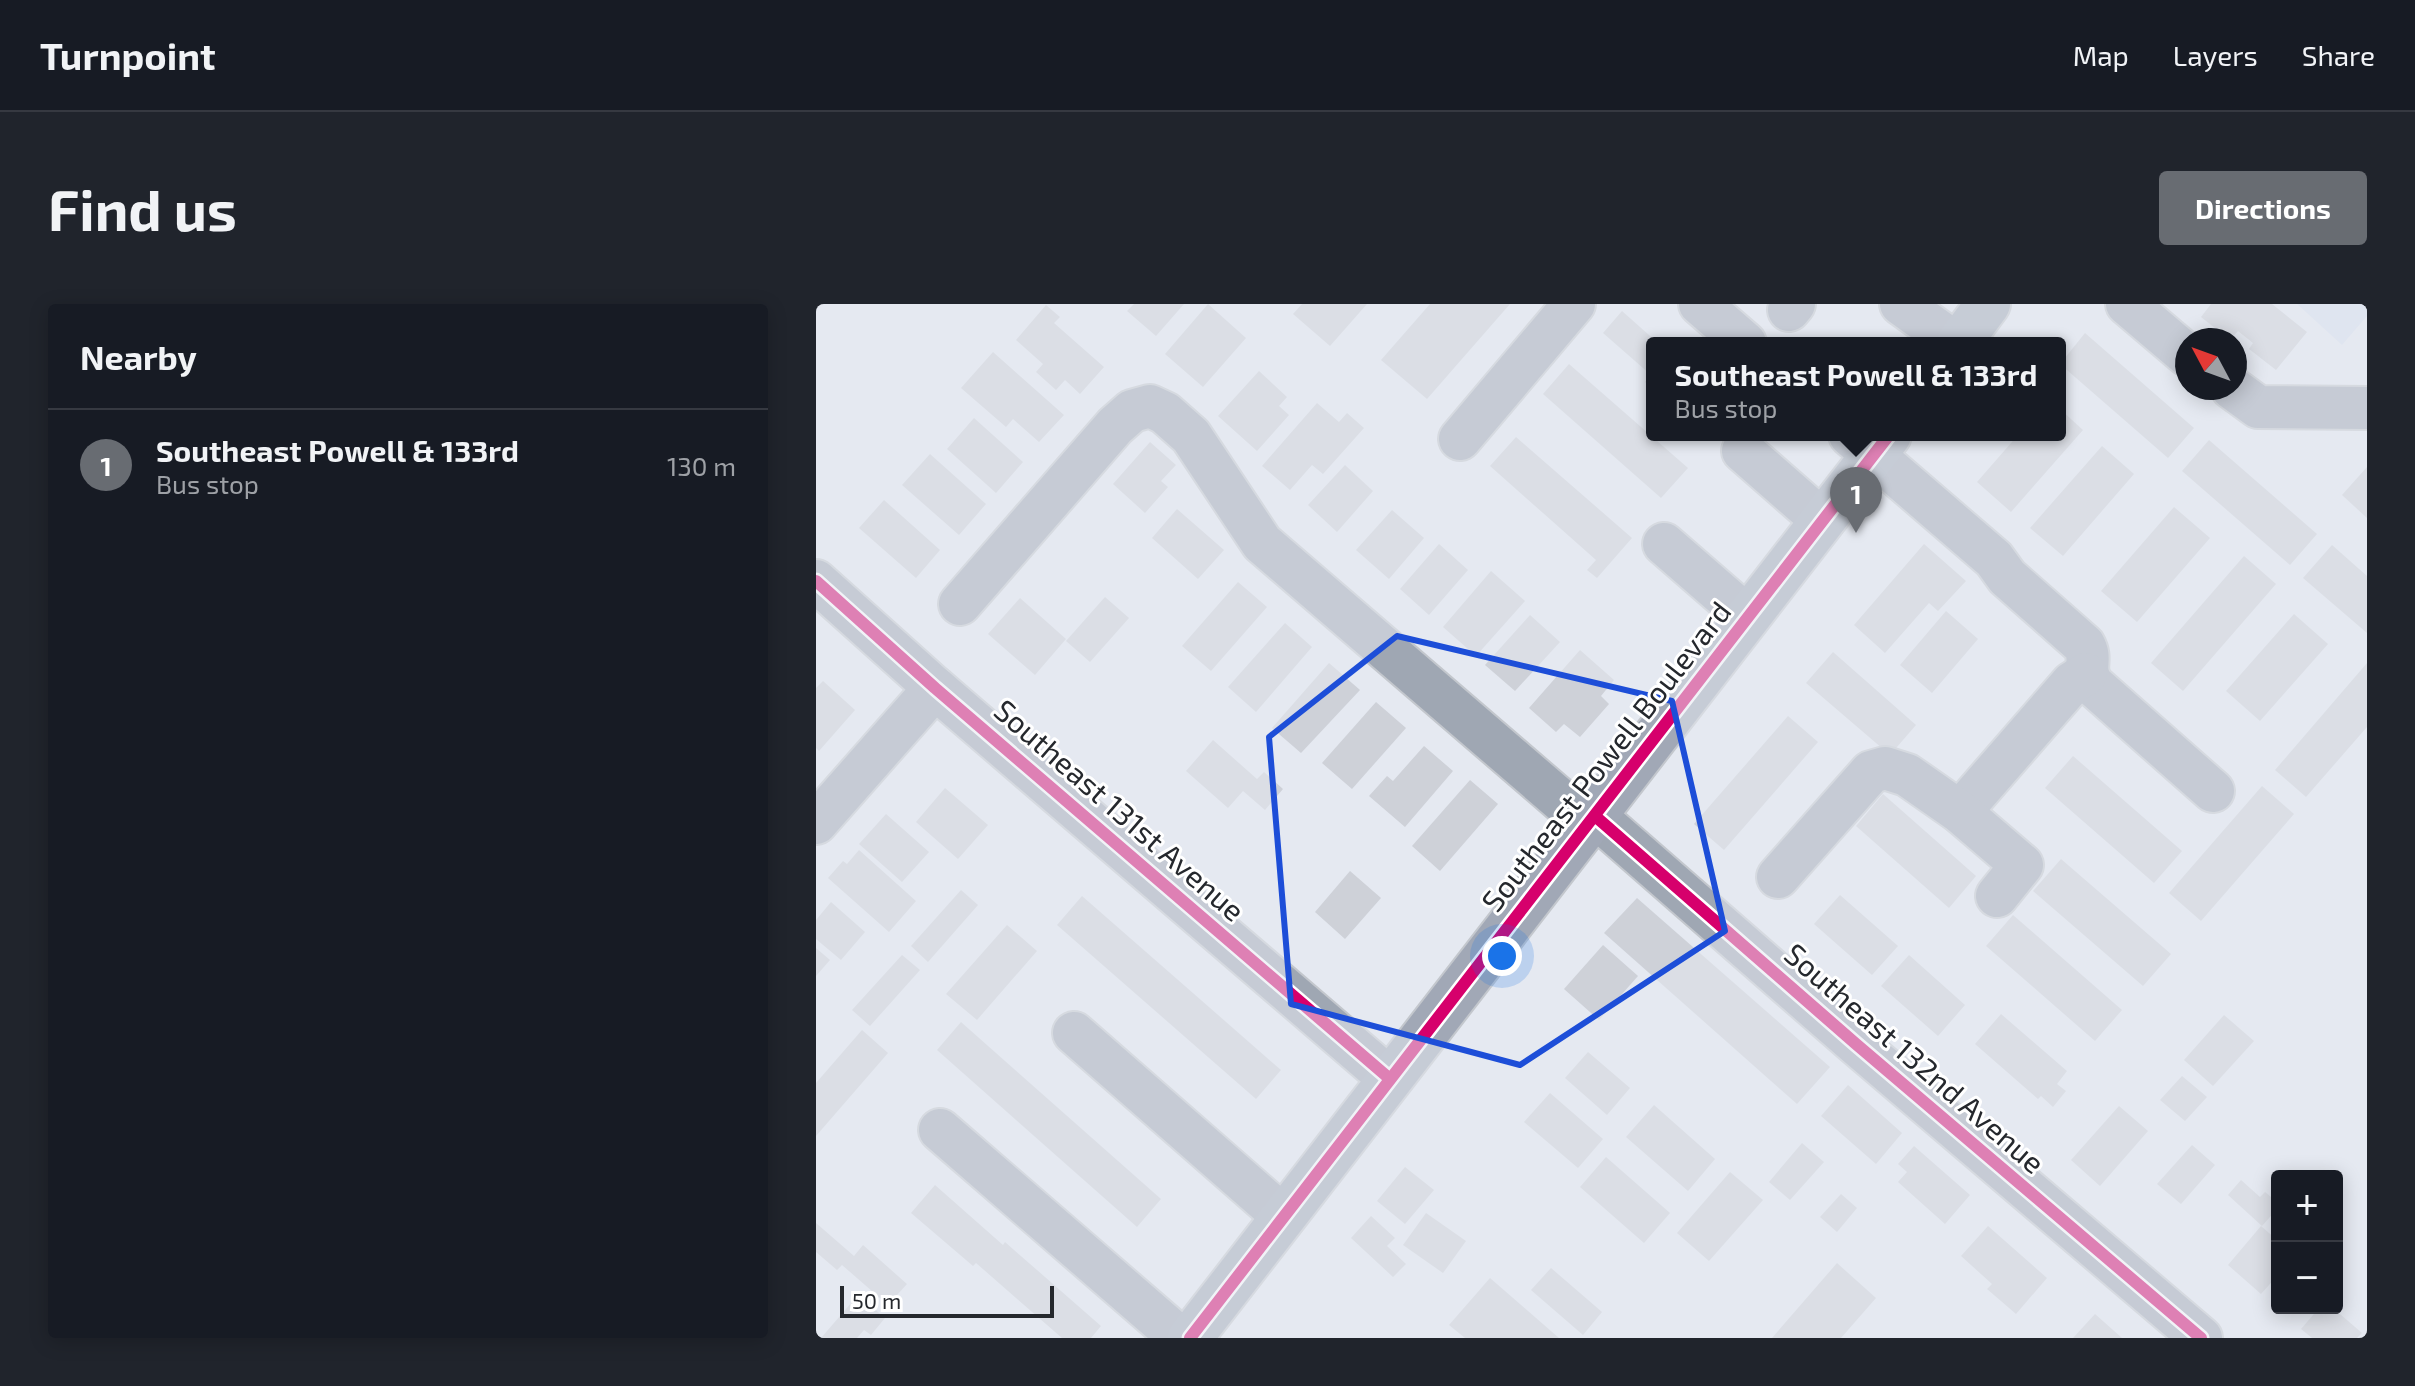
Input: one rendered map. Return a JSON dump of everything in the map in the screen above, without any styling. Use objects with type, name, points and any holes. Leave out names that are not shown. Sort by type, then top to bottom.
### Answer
[{"type":"main road","points":[[1962,337],[1988,304]]},
{"type":"main road","name":"Southeast Powell Boulevard","points":[[1190,1338],[1823,521],[1871,442]]},
{"type":"street","points":[[1460,439],[1574,304]]},
{"type":"street","points":[[1700,304],[1738,337]]},
{"type":"street","points":[[1901,304],[1948,337]]},
{"type":"street","points":[[2127,304],[2175,345]]},
{"type":"street","points":[[2247,399],[2258,407],[2367,408]]},
{"type":"street","name":"Southeast 132nd Avenue","points":[[960,604],[1115,426],[1132,411],[1150,406],[1165,413],[1191,436],[1262,543],[1565,804],[1595,816],[2201,1338]]},
{"type":"street","points":[[1871,442],[1994,559],[2007,577],[2084,645],[2088,654],[2086,674],[2093,685],[2213,791]]},
{"type":"street","points":[[1743,451],[1823,521]]},
{"type":"street","points":[[1664,544],[1748,617]]},
{"type":"street","name":"Southeast 131st Avenue","points":[[816,581],[935,688],[1390,1079]]},
{"type":"street","points":[[1960,812],[2072,683],[2086,674]]},
{"type":"street","points":[[816,823],[935,688]]},
{"type":"street","points":[[1778,877],[1871,772],[1879,768],[1907,775],[1960,812],[2022,865],[1997,896]]},
{"type":"street","points":[[1074,1033],[1284,1217]]},
{"type":"street","points":[[940,1130],[1180,1338]]},
{"type":"highlighted area","points":[[1397,636],[1672,701],[1725,931],[1520,1065],[1291,1004],[1269,737]]},
{"type":"shaded area","points":[[2297,304],[2367,304],[2367,316],[2342,345]]},
{"type":"building","points":[[1134,304],[1184,304],[1156,336],[1127,311]]},
{"type":"building","points":[[1208,304],[1246,338],[1203,387],[1165,354]]},
{"type":"building","points":[[1302,304],[1367,304],[1330,346],[1293,314]]},
{"type":"building","points":[[1430,304],[1510,304],[1427,399],[1381,360]]},
{"type":"building","points":[[2211,304],[2272,304],[2307,332],[2276,370],[2249,349],[2253,343],[2247,338],[2247,328],[2215,328],[2201,317]]},
{"type":"building","points":[[1046,305],[1060,317],[1054,323],[1104,367],[1080,394],[1065,380],[1056,390],[1036,372],[1043,364],[1016,340]]},
{"type":"building","points":[[1622,311],[1651,337],[1646,337],[1646,371],[1603,333]]},
{"type":"building","points":[[2085,333],[2194,428],[2168,458],[2066,369],[2066,357]]},
{"type":"building","points":[[993,352],[1064,415],[1039,442],[1013,419],[1006,427],[961,388]]},
{"type":"building","points":[[1569,364],[1646,431],[1646,441],[1657,441],[1688,468],[1661,498],[1543,394]]},
{"type":"building","points":[[1259,371],[1287,397],[1279,406],[1289,415],[1257,451],[1218,416]]},
{"type":"building","points":[[1317,403],[1339,422],[1347,413],[1364,428],[1323,474],[1312,465],[1290,490],[1262,466]]},
{"type":"building","points":[[2066,414],[2083,430],[2011,512],[1977,482],[2013,441],[2066,441]]},
{"type":"building","points":[[974,418],[1023,462],[996,493],[947,449]]},
{"type":"building","points":[[1516,437],[1632,538],[1597,578],[1587,570],[1596,560],[1490,466]]},
{"type":"building","points":[[2209,440],[2317,534],[2290,565],[2182,471]]},
{"type":"building","points":[[1150,442],[1176,465],[1161,481],[1168,487],[1145,513],[1113,484]]},
{"type":"building","points":[[2102,446],[2134,474],[2063,556],[2030,528]]},
{"type":"building","points":[[930,454],[986,504],[959,535],[902,485]]},
{"type":"building","points":[[1345,465],[1373,491],[1337,532],[1308,505]]},
{"type":"building","points":[[2367,467],[2367,518],[2342,495]]},
{"type":"building","points":[[884,500],[940,550],[916,578],[859,528]]},
{"type":"building","points":[[2174,507],[2210,538],[2137,622],[2101,591]]},
{"type":"building","points":[[1177,509],[1224,550],[1198,579],[1152,538]]},
{"type":"building","points":[[1392,510],[1424,538],[1389,579],[1356,550]]},
{"type":"building","points":[[1439,544],[1468,570],[1429,615],[1400,589]]},
{"type":"building","points":[[1924,544],[1966,581],[1938,611],[1929,603],[1885,653],[1854,625]]},
{"type":"building","points":[[2332,545],[2367,576],[2367,633],[2303,578]]},
{"type":"building","points":[[2244,556],[2276,584],[2183,691],[2151,663]]},
{"type":"building","points":[[1491,571],[1525,601],[1476,656],[1443,627]]},
{"type":"building","points":[[1238,582],[1267,607],[1211,671],[1182,646]]},
{"type":"building","points":[[1105,597],[1129,618],[1090,662],[1066,641]]},
{"type":"building","points":[[1020,598],[1066,639],[1035,675],[988,634]]},
{"type":"building","points":[[1946,611],[1978,639],[1932,693],[1900,665]]},
{"type":"building","points":[[2294,614],[2328,644],[2260,721],[2226,691]]},
{"type":"building","points":[[1530,615],[1560,642],[1515,691],[1485,665]]},
{"type":"building","points":[[1285,623],[1312,647],[1256,712],[1228,687]]},
{"type":"building","points":[[1580,650],[1614,680],[1601,696],[1609,704],[1580,737],[1564,724],[1556,732],[1529,708]]},
{"type":"building","points":[[1833,652],[1916,725],[1890,755],[1806,683]]},
{"type":"building","points":[[1329,663],[1360,690],[1301,753],[1272,728]]},
{"type":"building","points":[[2367,663],[2367,727],[2306,797],[2275,770]]},
{"type":"building","points":[[823,681],[855,710],[819,751],[816,748],[816,688]]},
{"type":"building","points":[[1376,702],[1406,728],[1352,789],[1322,763]]},
{"type":"building","points":[[1788,716],[1818,742],[1724,850],[1694,824]]},
{"type":"building","points":[[1213,740],[1257,779],[1264,772],[1283,789],[1265,810],[1243,791],[1228,808],[1186,771]]},
{"type":"building","points":[[1424,746],[1453,771],[1405,827],[1369,796],[1387,776],[1393,781]]},
{"type":"building","points":[[2073,756],[2182,851],[2154,883],[2045,788]]},
{"type":"building","points":[[1470,780],[1498,804],[1440,871],[1412,846]]},
{"type":"building","points":[[2262,786],[2294,814],[2201,921],[2169,893]]},
{"type":"building","points":[[945,788],[988,825],[958,859],[916,822]]},
{"type":"building","points":[[1883,794],[1976,876],[1949,908],[1856,826]]},
{"type":"building","points":[[886,814],[929,852],[902,882],[859,844]]},
{"type":"building","points":[[859,850],[916,901],[889,932],[828,878],[843,861],[847,864]]},
{"type":"building","points":[[2061,859],[2171,954],[2143,986],[2033,891]]},
{"type":"building","points":[[1350,871],[1381,898],[1345,939],[1315,912]]},
{"type":"building","points":[[961,890],[978,905],[928,962],[911,946]]},
{"type":"building","points":[[1840,895],[1898,946],[1872,975],[1814,924]]},
{"type":"building","points":[[1082,896],[1281,1070],[1256,1099],[1057,925]]},
{"type":"building","points":[[1637,898],[1830,1067],[1797,1104],[1604,933]]},
{"type":"building","points":[[831,902],[865,932],[841,960],[816,939],[816,920]]},
{"type":"building","points":[[2013,915],[2122,1010],[2095,1041],[1986,946]]},
{"type":"building","points":[[1007,925],[1037,951],[977,1020],[946,994]]},
{"type":"building","points":[[1603,945],[1638,976],[1599,1020],[1564,989]]},
{"type":"building","points":[[816,948],[830,960],[816,976]]},
{"type":"building","points":[[902,955],[920,970],[870,1026],[852,1010]]},
{"type":"building","points":[[1909,955],[1965,1005],[1938,1036],[1881,986]]},
{"type":"building","points":[[2001,1014],[2067,1071],[2057,1084],[2066,1091],[2053,1107],[2041,1096],[2038,1099],[1975,1044]]},
{"type":"building","points":[[2224,1015],[2254,1041],[2213,1086],[2184,1060]]},
{"type":"building","points":[[961,1022],[1161,1199],[1137,1227],[937,1050]]},
{"type":"building","points":[[862,1030],[888,1053],[816,1136],[816,1083]]},
{"type":"building","points":[[1588,1052],[1630,1088],[1607,1115],[1565,1078]]},
{"type":"building","points":[[2182,1076],[2207,1097],[2185,1121],[2160,1100]]},
{"type":"building","points":[[1848,1085],[1902,1133],[1876,1164],[1821,1116]]},
{"type":"building","points":[[1550,1093],[1603,1139],[1578,1168],[1524,1122]]},
{"type":"building","points":[[1654,1105],[1715,1159],[1688,1191],[1626,1137]]},
{"type":"building","points":[[2119,1106],[2148,1131],[2100,1186],[2071,1160]]},
{"type":"building","points":[[1802,1143],[1824,1162],[1790,1200],[1769,1182]]},
{"type":"building","points":[[2192,1145],[2215,1165],[2181,1204],[2157,1184]]},
{"type":"building","points":[[1914,1146],[1970,1195],[1945,1224],[1898,1182],[1907,1172],[1898,1164]]},
{"type":"building","points":[[1606,1157],[1670,1213],[1644,1243],[1580,1187]]},
{"type":"building","points":[[1405,1167],[1434,1190],[1405,1224],[1377,1201]]},
{"type":"building","points":[[1730,1172],[1763,1200],[1709,1261],[1677,1233]]},
{"type":"building","points":[[2241,1180],[2260,1197],[2265,1192],[2271,1197],[2271,1216],[2262,1226],[2228,1195]]},
{"type":"building","points":[[935,1185],[1101,1326],[1091,1338],[1062,1338],[976,1263],[973,1266],[911,1213]]},
{"type":"building","points":[[1841,1194],[1857,1208],[1837,1232],[1820,1217]]},
{"type":"building","points":[[1426,1213],[1466,1241],[1443,1273],[1403,1245]]},
{"type":"building","points":[[1371,1216],[1395,1238],[1387,1246],[1406,1264],[1393,1277],[1351,1238]]},
{"type":"building","points":[[816,1223],[854,1256],[863,1245],[907,1284],[888,1305],[842,1265],[837,1270],[816,1252]]},
{"type":"building","points":[[1988,1226],[2047,1278],[2016,1314],[1987,1289],[1992,1284],[1961,1256]]},
{"type":"building","points":[[2261,1226],[2271,1235],[2271,1283],[2261,1294],[2228,1265]]},
{"type":"building","points":[[1837,1263],[1876,1298],[1841,1338],[1772,1338]]},
{"type":"building","points":[[1551,1268],[1602,1312],[1583,1335],[1531,1290]]},
{"type":"building","points":[[1490,1278],[1559,1338],[1465,1338],[1449,1325]]},
{"type":"building","points":[[858,1295],[885,1318],[871,1335],[864,1330],[857,1338],[821,1338]]},
{"type":"building","points":[[2095,1314],[2122,1338],[2073,1338]]},
{"type":"building","points":[[2314,1314],[2340,1314],[2362,1333],[2357,1338],[2312,1338],[2301,1329]]},
{"type":"cycle path","points":[[1190,1338],[1884,441]]},
{"type":"cycle path","points":[[816,581],[935,688],[1390,1079]]},
{"type":"cycle path","points":[[1595,816],[1856,1044],[2201,1338]]},
{"type":"place","name":"Southeast Powell & 133rd","points":[[1856,533]]}]
